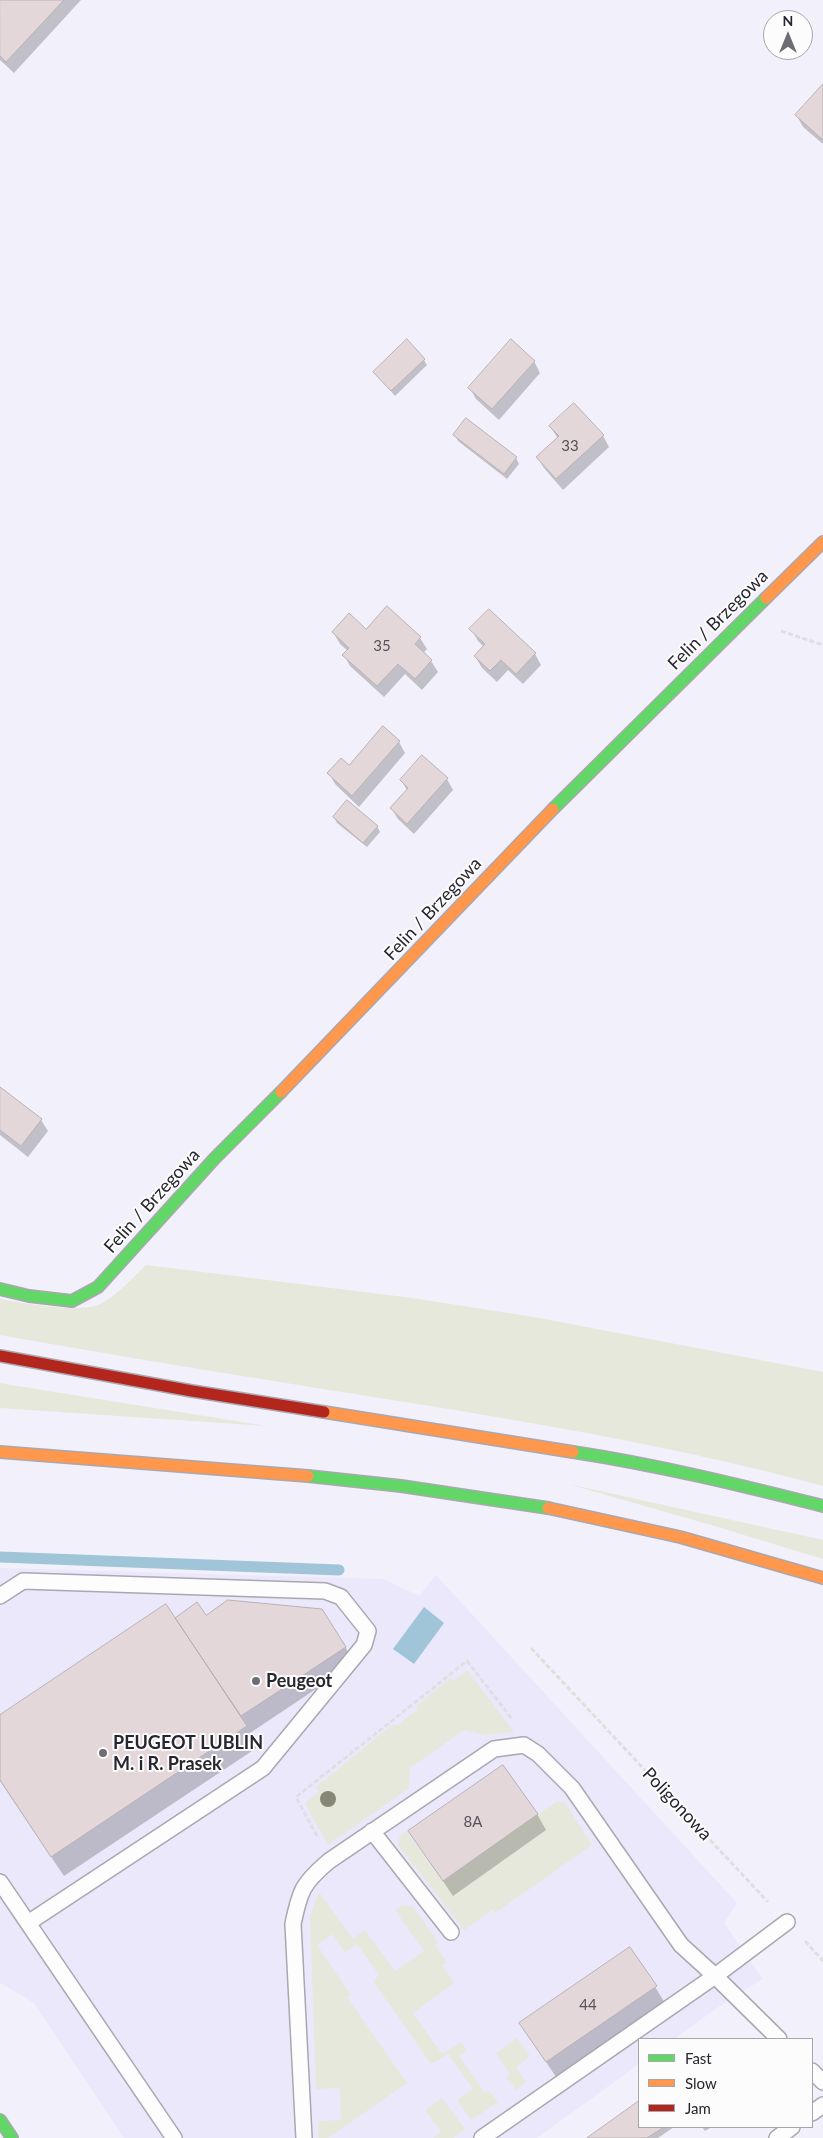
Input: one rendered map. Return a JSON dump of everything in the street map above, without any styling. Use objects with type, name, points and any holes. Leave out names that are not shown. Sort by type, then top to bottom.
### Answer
[{"type":"main road","name":"Felin / Brzegowa","points":[[0,1290],[29,1296],[72,1301],[98,1288],[215,1158],[335,1038],[536,826],[823,542]]},
{"type":"main road","points":[[0,1356],[202,1393],[631,1460],[823,1506]]},
{"type":"main road","points":[[0,1452],[237,1469],[343,1479],[518,1502],[672,1535],[823,1578]]},
{"type":"main road","points":[[0,2120],[12,2138]]},
{"type":"lane","points":[[0,1596],[23,1581],[325,1591],[341,1597],[368,1631],[364,1645],[263,1768],[28,1923]]},
{"type":"lane","points":[[304,2138],[294,1924],[299,1896],[309,1878],[329,1861],[494,1749],[524,1745],[538,1754],[572,1788],[681,1945],[778,2038]]},
{"type":"lane","points":[[372,1831],[451,1932]]},
{"type":"lane","points":[[0,1882],[174,2138]]},
{"type":"lane","points":[[482,2138],[714,1976],[787,1922]]},
{"type":"lane","points":[[813,2072],[823,2082]]},
{"type":"lane","points":[[777,2138],[791,2128]]},
{"type":"path","points":[[748,615],[785,634],[823,644]]},
{"type":"path","name":"Poligonowa","points":[[531,1648],[823,1961]]},
{"type":"path","points":[[319,1841],[296,1797],[467,1661],[522,1732],[524,1745]]},
{"type":"shaded area","points":[[146,1265],[412,1298],[534,1317],[823,1372],[823,1486],[690,1454],[556,1427],[0,1335],[0,1299],[63,1308],[98,1305],[117,1293]]},
{"type":"shaded area","points":[[0,1383],[11,1385],[267,1426],[0,1408]]},
{"type":"shaded area","points":[[568,1484],[823,1540],[823,1559],[711,1525]]},
{"type":"shaded area","points":[[0,1568],[384,1579],[419,1596],[436,1575],[737,1903],[724,1923],[763,1979],[734,1996],[675,2038],[638,2038],[638,2065],[537,2138],[124,2138],[34,2003],[0,1983]]},
{"type":"shaded area","points":[[467,1670],[514,1732],[485,1735],[464,1730],[410,1768],[409,1788],[328,1845],[305,1803],[319,1792],[316,1787],[393,1724],[396,1726],[418,1709],[416,1706],[450,1678],[453,1681]]},
{"type":"shaded area","points":[[557,1801],[565,1803],[592,1845],[495,1913],[492,1910],[464,1930],[398,1845],[400,1834],[406,1831],[443,1882]]},
{"type":"shaded area","points":[[319,1892],[353,1939],[365,1930],[395,1971],[424,1951],[395,1910],[402,1905],[413,1907],[438,1942],[435,1945],[447,1962],[442,1965],[454,1983],[413,2013],[442,2054],[461,2042],[467,2050],[459,2056],[485,2093],[490,2091],[498,2102],[471,2120],[457,2100],[473,2089],[448,2054],[431,2064],[373,1981],[379,1975],[357,1944],[345,1952],[332,1934],[317,1945],[351,1995],[347,1997],[407,2083],[328,2138],[318,2138],[318,2121],[341,2120],[340,2088],[316,2089],[310,1916]]},
{"type":"shaded area","points":[[517,2038],[530,2056],[516,2067],[526,2082],[516,2090],[506,2077],[510,2074],[496,2053]]},
{"type":"shaded area","points":[[442,2098],[465,2129],[453,2138],[433,2138],[441,2132],[425,2110]]},
{"type":"water","points":[[424,1607],[444,1623],[414,1664],[393,1649]]},
{"type":"building","points":[[0,0],[64,0],[6,62],[0,56]]},
{"type":"building","points":[[823,84],[823,140],[795,115]]},
{"type":"building","points":[[407,339],[425,359],[391,391],[373,372]]},
{"type":"building","points":[[511,339],[535,361],[492,409],[468,388]]},
{"type":"building","points":[[574,403],[604,435],[556,479],[536,457],[559,436],[549,426]]},
{"type":"building","points":[[466,418],[517,457],[504,474],[453,435]]},
{"type":"building","points":[[387,606],[421,637],[415,644],[432,660],[415,679],[398,664],[377,686],[342,655],[349,648],[332,632],[349,613],[366,629]]},
{"type":"building","points":[[489,609],[536,653],[516,674],[501,660],[490,671],[474,656],[485,644],[469,629]]},
{"type":"building","points":[[383,726],[400,741],[352,796],[327,773],[341,758],[349,765]]},
{"type":"building","points":[[422,755],[448,778],[407,824],[390,808],[408,788],[400,780]]},
{"type":"building","points":[[347,800],[378,826],[363,843],[333,817]]},
{"type":"building","points":[[0,1087],[42,1119],[21,1146],[0,1130]]},
{"type":"building","name":"Peugeot","points":[[228,1600],[322,1609],[346,1647],[241,1716],[175,1618],[197,1602],[206,1615]]},
{"type":"building","name":"PEUGEOT LUBLIN M. i R. Prasek","points":[[166,1604],[247,1726],[51,1857],[0,1780],[0,1715]]},
{"type":"building","points":[[503,1765],[538,1814],[443,1881],[408,1831]]},
{"type":"building","points":[[630,1947],[657,1986],[546,2062],[519,2023]]},
{"type":"building","points":[[638,2102],[638,2128],[662,2128],[647,2138],[587,2138]]},
{"type":"waterway","points":[[0,1557],[339,1570]]},
{"type":"traffic: fast","points":[[553,809],[766,598]]},
{"type":"traffic: fast","points":[[0,1289],[29,1296],[72,1301],[98,1287],[215,1158],[281,1092]]},
{"type":"traffic: fast","points":[[573,1452],[668,1469],[823,1506]]},
{"type":"traffic: fast","points":[[308,1476],[401,1486],[548,1508]]},
{"type":"traffic: fast","points":[[0,2120],[12,2138]]},
{"type":"traffic: slow","points":[[766,598],[823,542]]},
{"type":"traffic: slow","points":[[281,1092],[553,809]]},
{"type":"traffic: slow","points":[[324,1412],[573,1452]]},
{"type":"traffic: slow","points":[[0,1452],[308,1476]]},
{"type":"traffic: slow","points":[[548,1508],[680,1537],[823,1578]]},
{"type":"traffic: jam","points":[[0,1356],[192,1391],[324,1412]]},
{"type":"place","name":"Peugeot","points":[[256,1681]]},
{"type":"place","name":"PEUGEOT LUBLIN M. i R. Prasek","points":[[103,1753]]}]
